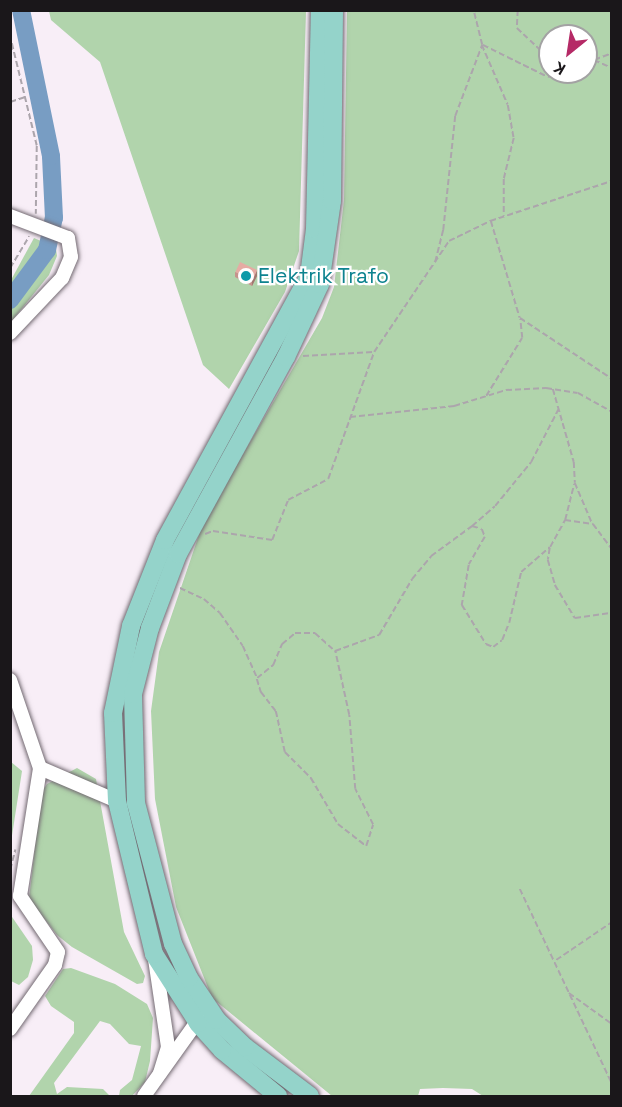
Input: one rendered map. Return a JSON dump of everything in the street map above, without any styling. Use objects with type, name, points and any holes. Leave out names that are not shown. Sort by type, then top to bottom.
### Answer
[{"type":"main road","points":[[278,1096],[222,1050],[198,1023],[154,954],[117,801],[113,713],[129,635],[143,592],[182,505],[309,276],[315,229],[320,10]]},
{"type":"main road","points":[[310,1096],[245,1047],[206,1006],[165,922],[132,776],[133,694],[167,582],[184,541],[286,357],[320,284],[328,244],[334,10]]},
{"type":"street","points":[[10,216],[68,238],[71,257],[62,278],[10,333]]},
{"type":"street","points":[[10,680],[40,768],[20,896],[58,952],[55,965],[10,1029]]},
{"type":"street","points":[[40,768],[117,801]]},
{"type":"street","points":[[154,954],[168,1047],[160,1073]]},
{"type":"street","points":[[144,1096],[198,1023],[206,1006]]},
{"type":"path","points":[[473,10],[482,45],[508,105],[514,138],[504,179],[504,216]]},
{"type":"path","points":[[518,10],[517,28],[530,45],[538,51]]},
{"type":"path","points":[[10,35],[37,146],[35,227],[10,268]]},
{"type":"path","points":[[482,45],[538,72]]},
{"type":"path","points":[[434,266],[443,230],[455,116],[482,45]]},
{"type":"path","points":[[598,62],[612,69]]},
{"type":"path","points":[[10,102],[26,97]]},
{"type":"path","points":[[184,541],[213,531],[272,540],[288,500],[328,479],[374,352],[449,241],[490,220],[612,181]]},
{"type":"path","points":[[486,396],[522,338],[520,318],[490,220]]},
{"type":"path","points":[[520,318],[612,379]]},
{"type":"path","points":[[286,357],[374,352]]},
{"type":"path","points":[[349,417],[454,406],[506,390],[553,389],[578,393],[612,412]]},
{"type":"path","points":[[472,526],[482,529],[485,537],[469,565],[462,604],[486,644],[493,647],[502,640],[509,623],[521,572],[550,547],[565,520],[575,483],[574,462],[553,389]]},
{"type":"path","points":[[335,651],[379,635],[412,579],[431,556],[495,506],[531,462],[558,410]]},
{"type":"path","points":[[575,483],[592,524],[612,549]]},
{"type":"path","points":[[565,520],[592,524]]},
{"type":"path","points":[[550,547],[548,560],[555,585],[575,618],[612,613]]},
{"type":"path","points":[[167,582],[204,599],[220,613],[243,646],[261,693],[276,711],[285,752],[311,778],[338,824],[366,846],[373,825],[355,789],[349,715],[335,651],[315,633],[295,633],[282,644],[273,664],[257,678]]},
{"type":"path","points":[[10,870],[16,841]]},
{"type":"path","points":[[520,889],[612,1084]]},
{"type":"path","points":[[554,961],[612,922]]},
{"type":"path","points":[[568,992],[612,1024]]},
{"type":"green space","points":[[49,11],[306,11],[299,251],[285,292],[229,389],[203,365],[100,62],[51,20]]},
{"type":"green space","points":[[347,11],[611,11],[611,1096],[483,1096],[472,1089],[443,1088],[420,1089],[418,1096],[332,1096],[212,998],[176,907],[155,799],[151,711],[159,652],[203,523],[322,318],[334,287],[344,200]]},
{"type":"green space","points":[[34,238],[41,241],[42,249],[11,295],[11,280]]},
{"type":"green space","points":[[52,247],[56,249],[57,256],[49,275],[11,322],[11,309]]},
{"type":"green space","points":[[10,762],[22,771],[11,842]]},
{"type":"green space","points":[[77,768],[96,779],[124,932],[145,976],[143,983],[137,984],[72,947],[57,935],[29,899],[41,793],[47,784]]},
{"type":"green space","points":[[10,914],[32,946],[33,960],[28,977],[19,985],[11,981]]},
{"type":"green space","points":[[71,968],[115,984],[147,1004],[153,1018],[150,1061],[145,1082],[132,1096],[119,1096],[120,1090],[132,1080],[141,1046],[129,1044],[110,1024],[100,1021],[54,1083],[57,1094],[67,1087],[103,1089],[110,1096],[29,1096],[74,1033],[74,1022],[51,1006],[45,996],[63,969]]},
{"type":"building","points":[[240,262],[257,270],[253,280],[235,272]]},
{"type":"waterway","points":[[10,300],[47,250],[54,218],[51,156],[21,10]]},
{"type":"place","name":"Elektrik Trafo","points":[[246,276]]}]
